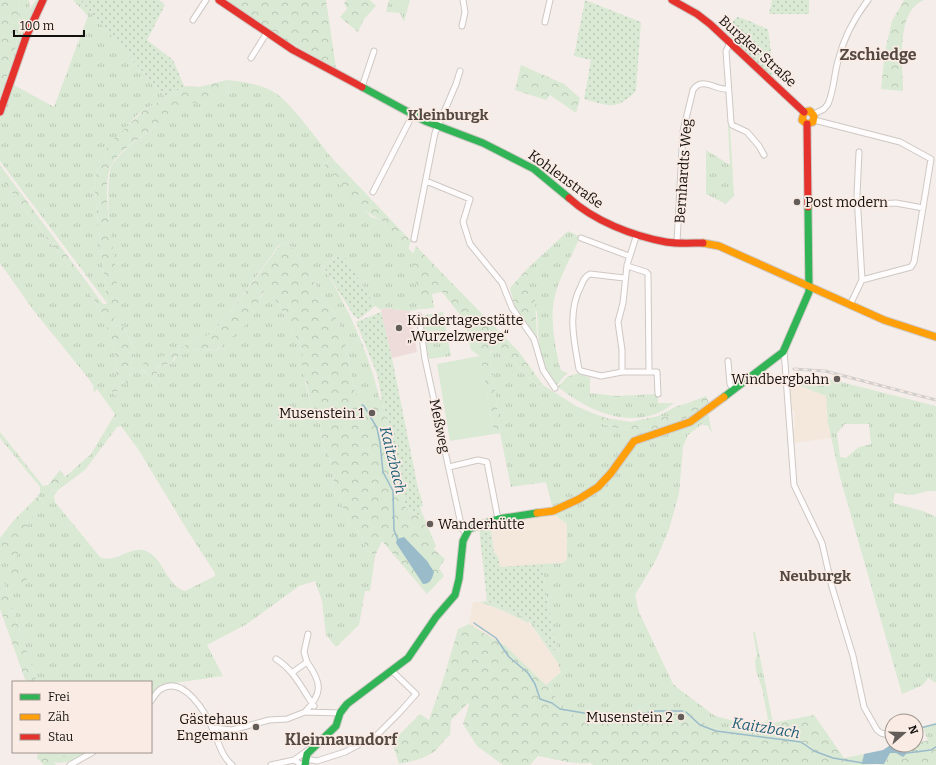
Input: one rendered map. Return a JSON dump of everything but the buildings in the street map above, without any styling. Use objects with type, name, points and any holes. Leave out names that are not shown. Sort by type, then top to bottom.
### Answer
[{"type":"street","points":[[0,112],[26,37],[43,0]]},
{"type":"street","points":[[193,20],[206,0]]},
{"type":"street","name":"Kohlenstraße","points":[[219,0],[266,34],[362,87],[438,126],[483,143],[529,166],[557,186],[574,205],[598,219],[637,234],[677,242],[703,243],[719,246],[902,327],[936,337]]},
{"type":"street","points":[[462,26],[464,0]]},
{"type":"street","points":[[545,22],[550,0]]},
{"type":"street","name":"Burgker Straße","points":[[672,0],[698,15],[804,112]]},
{"type":"street","points":[[807,124],[811,124],[814,117],[828,104],[838,59],[856,18],[868,0]]},
{"type":"street","points":[[251,58],[266,34]]},
{"type":"street","points":[[730,43],[726,51],[727,89],[732,125],[747,132],[759,146],[764,156]]},
{"type":"street","points":[[362,87],[374,51]]},
{"type":"street","points":[[414,239],[438,126],[460,71]]},
{"type":"street","name":"Bernhardts Weg","points":[[677,242],[683,131],[693,90],[697,85],[701,84],[707,84],[719,89],[727,89]]},
{"type":"street","points":[[807,124],[803,122],[801,118],[804,112],[810,111],[814,117],[900,142],[931,159],[916,255],[911,267],[862,280]]},
{"type":"street","points":[[373,192],[413,114]]},
{"type":"street","points":[[807,124],[809,292],[784,350],[794,485],[822,543],[832,587],[853,656],[864,708],[877,730],[884,734]]},
{"type":"street","points":[[850,305],[862,280],[858,205],[859,152]]},
{"type":"street","points":[[426,181],[470,199],[463,222],[470,244],[502,283],[512,308],[534,339],[543,370],[555,388]]},
{"type":"street","points":[[858,205],[896,203],[923,208]]},
{"type":"street","points":[[622,372],[622,350],[618,322],[623,303],[624,278],[629,256],[637,234]]},
{"type":"street","points":[[581,238],[629,256]]},
{"type":"street","points":[[627,266],[648,274],[649,372]]},
{"type":"street","points":[[624,278],[592,273],[586,276],[578,291],[572,315],[575,349],[581,371],[601,376],[622,372],[657,372],[658,394]]},
{"type":"street","name":"Meßweg","points":[[419,316],[425,359],[462,529],[466,533]]},
{"type":"street","points":[[271,765],[294,760],[310,749],[336,726],[340,713],[347,704],[408,658],[436,617],[454,595],[466,533],[480,524],[498,519],[552,511],[579,499],[598,487],[611,474],[624,452],[634,441],[690,422],[784,350]]},
{"type":"street","points":[[728,361],[730,384],[733,389]]},
{"type":"street","points":[[449,467],[478,460],[486,462],[498,519]]},
{"type":"street","points":[[304,712],[312,704],[318,693],[319,685],[315,673],[307,662],[304,652],[308,634]]},
{"type":"street","points":[[276,658],[293,672],[301,689],[317,712]]},
{"type":"street","points":[[293,672],[307,662]]},
{"type":"street","points":[[294,760],[304,763],[317,761],[355,748],[377,735],[416,694],[392,671]]},
{"type":"street","points":[[152,700],[161,689],[167,687],[178,687],[185,689],[213,728],[225,757],[232,765]]},
{"type":"street","points":[[213,728],[232,730],[269,720],[287,719],[304,712],[340,713]]},
{"type":"street","points":[[304,763],[310,749]]},
{"type":"street","points":[[70,765],[78,763],[92,753]]},
{"type":"shaded area","name":"Kindertagesstätte „Wurzelzwerge“","points":[[383,308],[410,311],[417,352],[392,358],[381,312]]},
{"type":"shaded area","points":[[788,384],[798,385],[826,396],[828,423],[831,438],[792,443],[791,429],[795,428],[794,410],[789,411]]},
{"type":"shaded area","points":[[554,514],[567,524],[567,559],[563,563],[499,568],[498,556],[494,552],[490,524]]},
{"type":"shaded area","points":[[473,602],[480,602],[506,612],[527,623],[528,621],[558,663],[561,672],[546,685],[507,647],[469,624]]},
{"type":"green space","points":[[0,0],[18,0],[20,24],[15,51],[0,97]]},
{"type":"green space","points":[[18,0],[29,0],[30,9],[36,0],[48,0],[39,13],[14,85],[54,107],[88,16],[73,0],[80,0],[166,98],[145,109],[136,116],[100,158],[94,184],[107,303],[0,161],[0,97],[15,51],[20,24]]},
{"type":"green space","points":[[80,0],[159,0],[165,5],[147,40],[173,60],[184,86],[166,98]]},
{"type":"green space","points":[[222,0],[326,0],[336,68],[285,40]]},
{"type":"green space","points":[[347,0],[370,0],[376,6],[364,19],[358,32],[340,17],[347,9],[344,2]]},
{"type":"green space","points":[[389,0],[410,0],[404,22],[400,13],[386,12]]},
{"type":"green space","points":[[585,0],[641,22],[636,91],[623,102],[618,104],[600,104],[584,99],[591,60],[574,56]]},
{"type":"green space","points":[[771,0],[809,0],[809,14],[769,14]]},
{"type":"green space","points":[[904,0],[924,0],[915,6],[908,15],[905,27],[902,54],[903,91],[881,89],[885,51],[892,21]]},
{"type":"green space","points":[[737,17],[768,29],[774,75],[770,75],[724,30]]},
{"type":"green space","points":[[521,65],[564,84],[580,98],[576,113],[550,95],[546,100],[515,90]]},
{"type":"green space","points":[[227,80],[253,84],[266,88],[277,94],[299,116],[332,158],[324,164],[371,217],[382,220],[383,224],[413,253],[420,309],[410,311],[383,308],[381,310],[375,306],[343,254],[323,266],[349,313],[370,364],[380,400],[357,403],[345,342],[336,317],[293,249],[287,243],[279,245],[225,319],[209,335],[194,340],[169,355],[160,357],[142,370],[148,374],[156,388],[161,386],[156,370],[159,366],[172,363],[180,354],[192,350],[217,350],[245,325],[267,287],[282,310],[304,352],[305,382],[311,405],[318,413],[324,449],[330,458],[334,480],[332,490],[338,495],[348,521],[361,535],[367,550],[375,556],[370,591],[365,591],[359,625],[336,647],[326,635],[322,601],[315,581],[299,586],[247,624],[207,645],[223,676],[160,685],[152,696],[152,681],[37,681],[4,583],[0,584],[0,548],[14,559],[20,549],[28,525],[44,502],[38,496],[40,487],[0,438],[0,432],[43,486],[48,485],[54,491],[58,490],[54,496],[55,502],[100,557],[106,559],[118,557],[136,550],[148,552],[158,561],[174,584],[185,591],[215,576],[215,573],[138,449],[121,426],[117,427],[85,470],[69,482],[65,477],[91,454],[115,414],[97,389],[94,393],[93,385],[34,311],[0,263],[0,177],[93,298],[108,331],[115,356],[115,380],[112,391],[115,396],[122,381],[125,380],[128,384],[132,358],[135,350],[123,326],[115,325],[108,216],[109,175],[112,165],[126,149],[180,106],[201,102],[212,103],[222,93],[229,91]]},
{"type":"green space","points":[[227,80],[229,91],[222,93],[212,103],[201,102],[185,104],[174,110],[125,149],[111,166],[108,175],[107,200],[120,315],[114,317],[115,325],[123,326],[135,350],[132,358],[128,385],[125,380],[122,381],[115,396],[112,391],[115,380],[115,356],[108,331],[98,308],[93,298],[0,177],[0,165],[103,304],[107,304],[94,184],[100,158],[114,139],[145,109],[184,86],[199,87]]},
{"type":"green space","points":[[728,126],[730,126],[734,196],[726,204],[706,194],[706,150],[730,165]]},
{"type":"green space","points":[[332,158],[411,241],[408,249],[383,224],[382,220],[366,211],[343,188],[324,164]]},
{"type":"green space","points":[[568,231],[580,237],[560,279],[553,306],[553,330],[560,368],[562,371],[568,373],[555,386],[546,371],[539,349],[537,313],[528,290],[527,269]]},
{"type":"green space","points":[[287,243],[293,249],[336,317],[345,342],[357,403],[382,399],[400,489],[403,494],[406,508],[420,517],[420,514],[422,513],[436,546],[434,549],[445,559],[439,568],[444,576],[427,594],[382,541],[375,556],[367,550],[361,535],[348,521],[338,495],[332,490],[334,480],[330,458],[324,449],[318,413],[311,405],[301,359],[304,352],[282,310],[267,288],[260,299],[255,313],[247,324],[216,350],[206,349],[200,354],[196,349],[174,358],[172,363],[158,366],[156,370],[161,386],[160,388],[156,388],[148,374],[142,369],[143,364],[148,359],[169,355],[194,340],[209,335],[225,319],[280,245]]},
{"type":"green space","points":[[416,246],[519,352],[543,385],[540,388],[513,362],[494,350],[490,352],[500,433],[494,434],[480,356],[471,350],[464,320],[442,292],[432,294],[434,308],[420,309],[412,257]]},
{"type":"green space","points":[[343,254],[375,306],[359,319],[354,316],[323,266]]},
{"type":"green space","points":[[527,269],[529,290],[535,300],[537,337],[535,337],[515,308],[510,288]]},
{"type":"green space","points":[[381,312],[423,506],[420,507],[422,513],[420,514],[421,517],[406,508],[403,494],[400,490],[377,374],[356,322]]},
{"type":"green space","points":[[443,312],[451,356],[429,359],[423,328],[421,328],[425,315]]},
{"type":"green space","points":[[494,350],[513,362],[540,388],[543,385],[576,406],[590,412],[591,419],[622,429],[653,429],[667,426],[696,413],[709,403],[713,409],[708,413],[712,433],[708,426],[702,424],[688,435],[683,447],[679,494],[669,529],[656,560],[635,595],[639,612],[673,684],[715,716],[742,723],[765,722],[768,719],[762,688],[756,671],[755,661],[757,655],[753,632],[755,632],[773,723],[762,729],[738,734],[712,728],[688,713],[659,715],[595,725],[569,713],[546,685],[561,672],[558,663],[529,621],[528,623],[504,611],[480,602],[487,601],[531,620],[550,648],[559,652],[552,629],[542,564],[563,563],[567,559],[567,524],[554,514],[546,482],[511,487],[500,433],[490,353]]},
{"type":"green space","points":[[480,356],[494,434],[450,441],[437,364]]},
{"type":"green space","points":[[579,373],[590,378],[590,393],[616,396],[658,394],[658,403],[674,403],[660,412],[645,417],[618,417],[605,414],[593,409],[558,387],[567,377]]},
{"type":"green space","points":[[825,378],[936,406],[936,491],[928,491],[913,495],[895,493],[893,503],[923,511],[936,517],[936,683],[928,678],[923,685],[902,694],[840,477],[828,423],[826,396],[798,385],[788,384],[787,380],[808,383],[825,383]],"holes":[[[845,424],[869,424],[871,444],[859,447],[846,458],[840,457],[837,433]]]},
{"type":"green space","points":[[706,396],[709,403],[696,413],[667,426],[653,429],[622,429],[591,419],[590,412],[606,418],[631,422],[658,416],[673,417],[688,410],[688,403]]},
{"type":"green space","points":[[688,403],[688,410],[673,417],[658,416],[675,407]]},
{"type":"green space","points":[[60,470],[69,482],[58,490],[54,491],[48,485]]},
{"type":"green space","points":[[38,496],[44,502],[30,522],[20,549],[14,560],[0,548],[0,538],[14,520]]},
{"type":"green space","points":[[486,525],[486,529],[491,530],[494,552],[498,556],[500,567],[542,564],[552,629],[559,652],[550,648],[531,620],[487,601],[479,528]]},
{"type":"green space","points":[[10,564],[16,565],[27,580],[24,584],[2,571]]},
{"type":"green space","points":[[4,583],[37,681],[26,681],[0,609],[0,584]]},
{"type":"green space","points":[[469,624],[507,647],[546,685],[569,713],[595,725],[659,715],[688,713],[712,728],[738,734],[762,729],[773,723],[814,715],[844,758],[864,754],[862,764],[874,765],[593,765],[591,763],[571,762],[538,756],[530,765],[503,765],[477,746],[463,724],[469,705],[468,703],[451,720],[450,735],[435,751],[427,756],[399,764],[392,742],[420,714],[429,720],[445,674],[458,629]]},
{"type":"green space","points":[[936,723],[936,746],[931,749],[924,730],[924,727]]},
{"type":"green space","points":[[928,740],[931,749],[936,746],[936,765],[879,765],[884,764],[890,753],[924,753],[924,741]]},
{"type":"green space","points":[[38,753],[71,753],[72,755],[69,759],[65,756],[53,757],[53,762],[57,765],[44,765],[37,758]]},
{"type":"green space","points":[[71,753],[87,753],[67,762],[53,762],[53,757],[72,755]]},
{"type":"water","points":[[404,537],[427,561],[434,572],[428,583],[423,584],[396,543],[397,539]]},
{"type":"water","points":[[884,749],[884,753],[890,753],[884,764],[862,764],[864,754]]},
{"type":"water","points":[[896,753],[907,753],[903,757]]},
{"type":"waterway","name":"Kaitzbach","points":[[362,405],[377,428],[383,472],[393,491],[394,530],[398,540]]},
{"type":"waterway","name":"Kaitzbach","points":[[474,623],[496,638],[509,657],[528,673],[535,684],[540,699],[552,703],[560,709],[602,716],[634,715],[656,711],[683,711]]},
{"type":"waterway","name":"Kaitzbach","points":[[686,712],[700,725],[716,731],[801,742],[814,751],[833,758],[863,763]]},
{"type":"waterway","points":[[924,727],[936,724]]},
{"type":"waterway","name":"Kaitzbach","points":[[924,751],[931,750],[936,747]]},
{"type":"railway","points":[[794,369],[825,371],[936,400]]},
{"type":"traffic: fast","points":[[362,87],[425,121],[483,143],[534,169],[569,198]]},
{"type":"traffic: fast","points":[[724,397],[783,352],[809,292],[808,207]]},
{"type":"traffic: fast","points":[[305,765],[307,754],[336,726],[340,713],[347,704],[408,658],[436,617],[455,595],[459,579],[463,541],[469,529],[498,519],[537,513]]},
{"type":"traffic: slow","points":[[804,112],[810,111],[814,116],[813,122],[807,124]]},
{"type":"traffic: slow","points":[[804,112],[802,120],[807,124]]},
{"type":"traffic: slow","points":[[703,243],[719,246],[884,320],[936,337]]},
{"type":"traffic: slow","points":[[537,513],[553,511],[579,499],[598,487],[611,473],[634,441],[690,422],[724,397]]},
{"type":"traffic: jam","points":[[0,112],[26,37],[43,0]]},
{"type":"traffic: jam","points":[[219,0],[293,50],[362,87]]},
{"type":"traffic: jam","points":[[672,0],[697,14],[710,24],[804,112]]},
{"type":"traffic: jam","points":[[807,124],[808,207]]},
{"type":"traffic: jam","points":[[569,198],[590,214],[627,232],[666,242],[703,243]]},
{"type":"place","name":"Post modern","points":[[797,202]]},
{"type":"place","name":"Kindertagesstätte „Wurzelzwerge“","points":[[399,328]]},
{"type":"place","name":"Windbergbahn","points":[[837,379]]},
{"type":"place","name":"Musenstein 1","points":[[372,413]]},
{"type":"place","name":"Wanderhütte","points":[[430,524]]},
{"type":"place","name":"Musenstein 2","points":[[681,717]]},
{"type":"place","name":"Gästehaus Engemann","points":[[256,727]]},
{"type":"district","name":"Zschiedge","points":[[878,54]]},
{"type":"district","name":"Kleinburgk","points":[[448,115]]},
{"type":"district","name":"Neuburgk","points":[[815,576]]},
{"type":"district","name":"Kleinnaundorf","points":[[341,739]]}]
